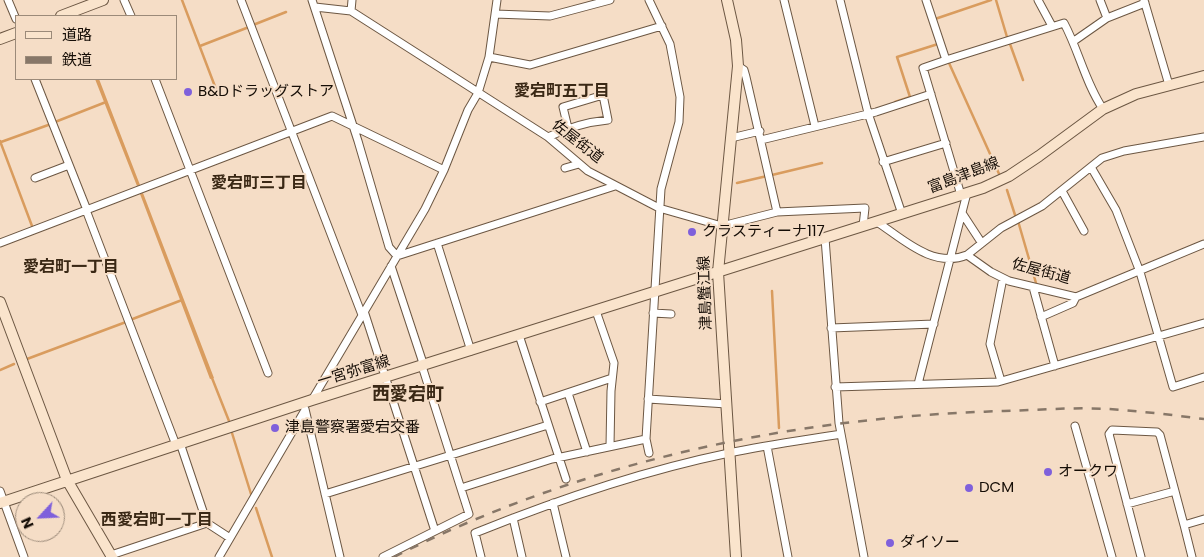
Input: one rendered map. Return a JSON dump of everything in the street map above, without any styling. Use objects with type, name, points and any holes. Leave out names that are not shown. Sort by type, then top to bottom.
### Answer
[{"type":"main road","points":[[64,15],[103,0]]},
{"type":"main road","name":"津島蟹江線","points":[[727,0],[736,40],[738,66],[718,272],[736,557]]},
{"type":"main road","points":[[0,40],[15,33]]},
{"type":"main road","name":"富島津島線","points":[[718,272],[964,194],[1017,171],[1103,109],[1136,94],[1204,76]]},
{"type":"main road","name":"一宮弥富線","points":[[1,498],[67,480],[718,272]]},
{"type":"main road","points":[[0,302],[67,480],[111,556]]},
{"type":"street","points":[[8,0],[15,17]]},
{"type":"street","points":[[124,0],[130,15]]},
{"type":"street","points":[[241,0],[363,313],[435,531]]},
{"type":"street","points":[[351,11],[352,0]]},
{"type":"street","points":[[219,557],[307,404],[397,256],[444,170],[468,110],[478,93],[489,57],[497,0]]},
{"type":"street","points":[[495,14],[550,16],[610,0]]},
{"type":"street","points":[[649,0],[670,44],[680,97],[678,122],[661,189],[646,439],[649,453]]},
{"type":"street","points":[[784,0],[815,126]]},
{"type":"street","points":[[840,0],[868,113],[902,214]]},
{"type":"street","points":[[926,0],[946,60]]},
{"type":"street","points":[[1038,0],[1052,26]]},
{"type":"street","points":[[1100,0],[1107,18]]},
{"type":"street","points":[[1074,40],[1107,18],[1144,2],[1168,85]]},
{"type":"street","points":[[314,4],[389,247],[397,256]]},
{"type":"street","name":"佐屋街道","points":[[314,4],[351,11],[548,137],[588,172],[660,208],[722,226]]},
{"type":"street","points":[[918,384],[951,259],[962,213],[964,194],[923,68],[1064,23],[1074,40],[1094,95],[1103,109]]},
{"type":"street","points":[[489,57],[530,65],[662,26]]},
{"type":"street","points":[[738,66],[744,70],[746,77],[760,131],[777,212]]},
{"type":"street","points":[[36,80],[207,523],[230,538]]},
{"type":"street","points":[[155,80],[268,373]]},
{"type":"street","points":[[761,140],[868,113],[931,94]]},
{"type":"street","points":[[548,137],[568,128],[608,120],[603,95],[563,107],[568,128]]},
{"type":"street","points":[[0,243],[332,116],[444,170]]},
{"type":"street","points":[[731,138],[760,131]]},
{"type":"street","points":[[876,222],[923,253],[951,259],[967,255],[1001,228],[1042,206],[1102,158],[1124,151],[1204,137]]},
{"type":"street","points":[[883,162],[946,142]]},
{"type":"street","points":[[565,168],[579,164]]},
{"type":"street","points":[[35,178],[69,165]]},
{"type":"street","points":[[1091,167],[1116,210],[1140,272],[1174,387],[1204,377]]},
{"type":"street","points":[[397,256],[615,186]]},
{"type":"street","points":[[1062,190],[1084,231]]},
{"type":"street","points":[[722,226],[777,212],[865,208],[863,226]]},
{"type":"street","points":[[962,213],[981,242]]},
{"type":"street","points":[[825,238],[835,387],[841,434],[864,557]]},
{"type":"street","points":[[438,243],[471,350]]},
{"type":"street","name":"佐屋街道","points":[[967,255],[1003,278],[1076,297],[1204,244]]},
{"type":"street","points":[[383,557],[469,514],[391,266]]},
{"type":"street","points":[[1001,381],[990,344],[1003,278]]},
{"type":"street","points":[[1033,287],[1055,366]]},
{"type":"street","points":[[1041,317],[1073,303],[1076,297]]},
{"type":"street","points":[[596,311],[614,363],[610,446]]},
{"type":"street","points":[[653,313],[671,314]]},
{"type":"street","points":[[835,387],[1001,381],[1204,323]]},
{"type":"street","points":[[831,328],[934,324]]},
{"type":"street","points":[[519,335],[566,479]]},
{"type":"street","points":[[540,402],[612,378]]},
{"type":"street","points":[[568,393],[587,452]]},
{"type":"street","points":[[648,399],[727,404]]},
{"type":"street","points":[[307,404],[340,557]]},
{"type":"street","points":[[325,494],[548,424]]},
{"type":"street","points":[[1075,426],[1112,557]]},
{"type":"street","points":[[1141,557],[1109,434],[1112,430],[1157,432],[1160,435],[1192,557]]},
{"type":"street","points":[[481,557],[475,533],[553,503],[608,485],[729,452],[841,434]]},
{"type":"street","points":[[461,488],[559,459],[646,439]]},
{"type":"street","points":[[766,446],[788,557]]},
{"type":"street","points":[[1127,504],[1175,491]]},
{"type":"street","points":[[1,498],[24,557]]},
{"type":"street","points":[[553,503],[566,557]]},
{"type":"street","points":[[513,518],[522,557]]},
{"type":"street","points":[[1184,525],[1204,519]]},
{"type":"street","points":[[111,556],[207,523]]},
{"type":"shaded area","points":[[95,80],[99,80],[140,185],[137,186]]},
{"type":"shaded area","points":[[143,193],[214,378],[210,379],[140,194]]},
{"type":"waterway","points":[[182,0],[219,97]]},
{"type":"waterway","points":[[935,19],[991,0]]},
{"type":"waterway","points":[[996,0],[1007,37]]},
{"type":"waterway","points":[[253,25],[286,12]]},
{"type":"waterway","points":[[200,46],[249,27]]},
{"type":"waterway","points":[[895,102],[910,97],[897,57],[938,44]]},
{"type":"waterway","points":[[1010,44],[1023,80]]},
{"type":"waterway","points":[[949,63],[1000,176]]},
{"type":"waterway","points":[[55,122],[106,102]]},
{"type":"waterway","points":[[1,142],[51,124]]},
{"type":"waterway","points":[[0,141],[32,226]]},
{"type":"waterway","points":[[772,175],[822,163]]},
{"type":"waterway","points":[[737,183],[767,176]]},
{"type":"waterway","points":[[1007,190],[1015,215]]},
{"type":"waterway","points":[[1018,221],[1036,283]]},
{"type":"waterway","points":[[772,291],[779,428]]},
{"type":"waterway","points":[[130,320],[182,300]]},
{"type":"waterway","points":[[27,359],[126,322]]},
{"type":"waterway","points":[[0,370],[14,364]]},
{"type":"waterway","points":[[212,378],[229,421]]},
{"type":"waterway","points":[[232,433],[251,494]]},
{"type":"waterway","points":[[256,508],[272,557]]},
{"type":"railway","points":[[394,557],[466,523],[539,495],[614,470],[691,450],[768,435],[846,423],[925,415],[1082,408],[1144,412],[1204,419]]},
{"type":"place","name":"B&Dドラッグストア","points":[[188,92]]},
{"type":"place","name":"クラスティーナ117","points":[[692,232]]},
{"type":"place","name":"津島警察署愛宕交番","points":[[275,428]]},
{"type":"place","name":"オークワ","points":[[1048,472]]},
{"type":"place","name":"DCM","points":[[969,488]]},
{"type":"place","name":"ダイソー","points":[[890,543]]},
{"type":"district","name":"愛宕町五丁目","points":[[562,92]]},
{"type":"district","name":"愛宕町三丁目","points":[[259,184]]},
{"type":"district","name":"愛宕町一丁目","points":[[71,268]]},
{"type":"district","name":"西愛宕町","points":[[408,395]]},
{"type":"district","name":"西愛宕町一丁目","points":[[157,521]]}]
